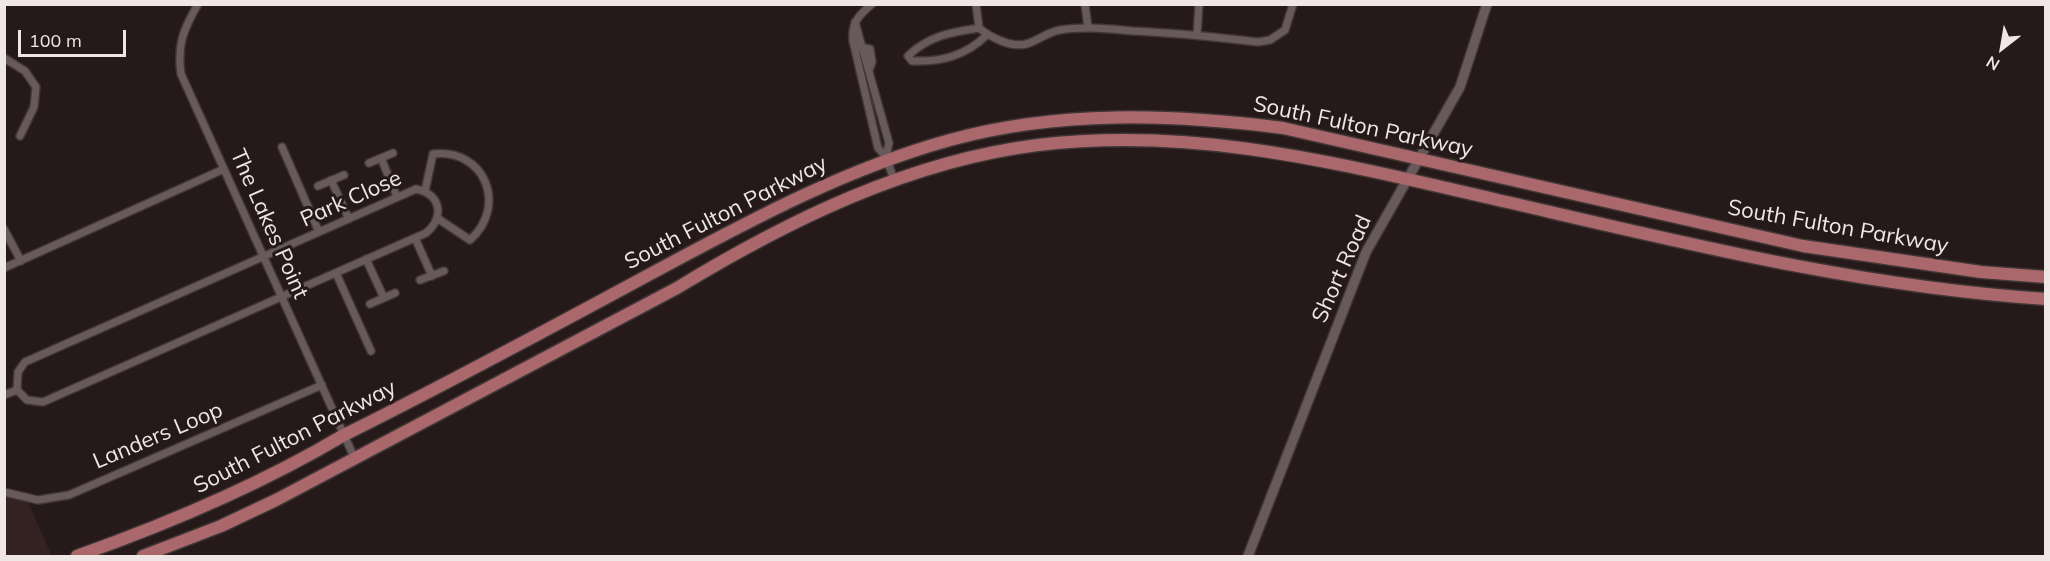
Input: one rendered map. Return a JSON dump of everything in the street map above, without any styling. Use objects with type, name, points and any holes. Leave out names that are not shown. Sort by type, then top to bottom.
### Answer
[{"type":"highway","name":"South Fulton Parkway","points":[[77,556],[209,504],[299,461],[791,199],[886,158],[952,139],[1042,122],[1088,117],[1149,117],[1216,120],[1283,128],[1803,246],[1981,272],[2046,277]]},
{"type":"highway","name":"South Fulton Parkway","points":[[143,556],[221,526],[276,500],[677,288],[719,262],[820,211],[894,180],[962,160],[1033,146],[1135,138],[1247,147],[1407,179],[1718,251],[1823,272],[1920,287],[2046,299]]},
{"type":"street","name":"The Lakes Point","points":[[198,4],[187,23],[178,51],[181,74],[354,457]]},
{"type":"street","points":[[872,4],[860,14],[852,29],[854,48],[878,148],[886,158],[894,180]]},
{"type":"street","points":[[976,4],[979,28],[987,35],[1014,44],[1026,44],[1051,33],[1088,28],[1197,35],[1258,42],[1270,40],[1285,30],[1293,4]]},
{"type":"street","points":[[1085,4],[1088,28]]},
{"type":"street","points":[[1197,35],[1199,4]]},
{"type":"street","name":"Short Road","points":[[1248,556],[1366,252],[1461,87],[1487,4]]},
{"type":"street","points":[[855,22],[863,46]]},
{"type":"street","points":[[979,28],[947,33],[919,44],[908,56],[912,61],[934,62],[960,55],[976,46],[987,35]]},
{"type":"street","points":[[854,48],[863,46],[870,49],[873,56],[869,70],[889,143],[886,158]]},
{"type":"street","points":[[4,58],[25,71],[36,87],[34,107],[20,136]]},
{"type":"street","points":[[866,97],[876,95]]},
{"type":"street","points":[[282,147],[319,232]]},
{"type":"street","points":[[369,163],[393,153]]},
{"type":"street","points":[[4,395],[17,390],[27,400],[44,402],[415,238],[434,226],[437,218],[470,240],[481,231],[490,204],[487,184],[477,168],[461,158],[446,153],[433,154],[426,191]]},
{"type":"street","points":[[381,158],[397,197]]},
{"type":"street","points":[[4,268],[224,169]]},
{"type":"street","points":[[318,186],[344,175]]},
{"type":"street","points":[[331,180],[349,219]]},
{"type":"street","name":"Park Close","points":[[17,390],[18,372],[25,362],[416,189],[426,191],[436,200],[439,212],[437,218]]},
{"type":"street","points":[[4,229],[21,261]]},
{"type":"street","points":[[415,238],[432,276]]},
{"type":"street","points":[[366,259],[384,298]]},
{"type":"street","points":[[420,280],[444,271]]},
{"type":"street","points":[[336,273],[371,351]]},
{"type":"street","points":[[370,304],[395,293]]},
{"type":"street","name":"Landers Loop","points":[[4,492],[38,500],[69,495],[322,385]]},
{"type":"shaded area","points":[[4,490],[26,498],[52,556],[5,556]]}]
